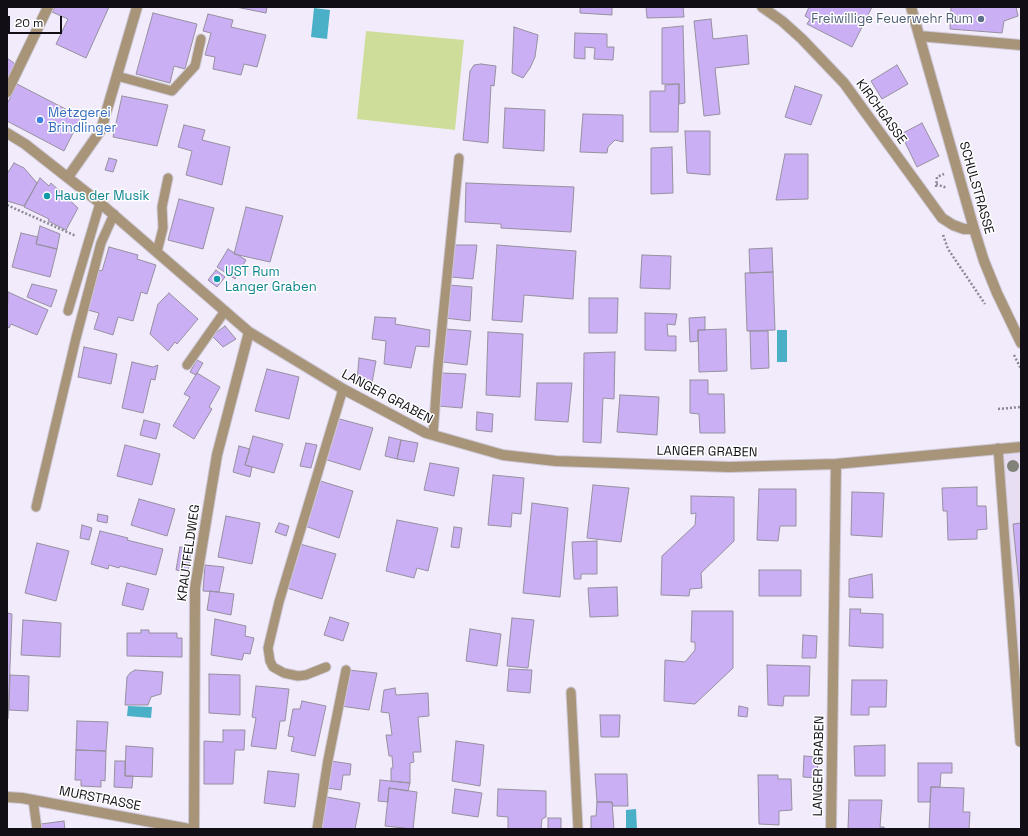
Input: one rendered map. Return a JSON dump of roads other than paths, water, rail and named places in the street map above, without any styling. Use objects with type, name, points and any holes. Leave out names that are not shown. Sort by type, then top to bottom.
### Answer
[{"type":"street","points":[[7,92],[48,7]]},
{"type":"street","points":[[68,177],[101,130],[137,7]]},
{"type":"street","name":"KIRCHGASSE","points":[[762,7],[782,21],[802,39],[844,83],[942,218],[953,225],[964,229],[974,229]]},
{"type":"street","name":"SCHULSTRASSE","points":[[911,7],[984,261],[1021,343]]},
{"type":"street","points":[[919,36],[1021,46]]},
{"type":"street","name":"LANGER GRABEN","points":[[7,133],[25,144],[114,214],[250,332],[344,389],[424,433],[503,455],[556,461],[729,467],[836,464],[1021,446]]},
{"type":"street","name":"KRAUTFELDWEG","points":[[194,829],[195,588],[217,455],[250,332]]},
{"type":"street","name":"LANGER GRABEN","points":[[831,829],[836,464]]},
{"type":"street","name":"MURSTRASSE","points":[[7,798],[33,800],[189,829]]},
{"type":"lane","points":[[117,76],[172,91],[195,66],[201,38]]},
{"type":"lane","points":[[433,435],[459,158]]},
{"type":"lane","points":[[157,252],[163,228],[163,196],[168,178]]},
{"type":"lane","points":[[68,311],[100,203]]},
{"type":"lane","points":[[36,507],[74,345],[101,243],[114,214]]},
{"type":"lane","points":[[187,365],[225,311]]},
{"type":"lane","points":[[326,667],[306,675],[298,676],[284,673],[274,667],[270,661],[268,648],[279,602],[344,389]]},
{"type":"lane","points":[[998,448],[1021,742]]},
{"type":"lane","points":[[317,829],[328,760],[346,670]]},
{"type":"lane","points":[[572,692],[578,829]]},
{"type":"lane","points":[[33,800],[37,829]]},
{"type":"water","points":[[314,8],[330,10],[327,39],[311,37]]},
{"type":"water","points":[[777,330],[787,330],[787,362],[777,362]]},
{"type":"water","points":[[128,706],[152,707],[151,718],[127,716]]},
{"type":"water","points":[[636,809],[637,829],[626,829],[626,810]]},
{"type":"place","name":"Freiwillige Feuerwehr Rum","points":[[981,19]]},
{"type":"place","name":"Metzgerei Brindlinger","points":[[40,120]]},
{"type":"place","name":"Haus der Musik","points":[[47,196]]},
{"type":"place","name":"UST Rum Langer Graben","points":[[217,279]]}]
